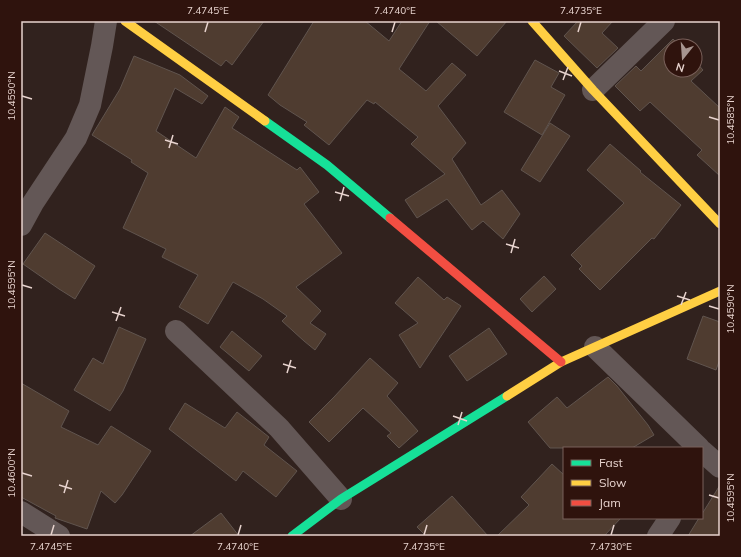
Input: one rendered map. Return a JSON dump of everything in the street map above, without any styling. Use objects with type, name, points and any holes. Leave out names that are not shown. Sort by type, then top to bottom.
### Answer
[{"type":"street","points":[[21,225],[33,203],[76,138],[90,105],[106,21]]},
{"type":"street","points":[[125,21],[327,165],[561,362]]},
{"type":"street","points":[[532,21],[594,90],[720,224]]},
{"type":"street","points":[[594,90],[664,21]]},
{"type":"street","points":[[292,536],[341,499],[561,362],[720,291]]},
{"type":"street","points":[[176,331],[279,428],[341,499]]},
{"type":"street","points":[[595,347],[694,447]]},
{"type":"street","points":[[21,512],[59,536]]},
{"type":"street","points":[[658,536],[669,519]]},
{"type":"building","points":[[154,21],[264,21],[232,65],[226,60],[221,66]]},
{"type":"building","points":[[314,21],[365,21],[389,41],[402,21],[430,21],[399,69],[426,91],[452,63],[466,75],[438,106],[466,143],[452,159],[481,205],[502,190],[520,214],[503,239],[483,221],[472,230],[447,199],[417,218],[405,200],[445,174],[411,144],[418,137],[375,102],[374,104],[367,100],[329,145],[304,125],[307,122],[280,105],[268,95]]},
{"type":"building","points":[[436,21],[507,21],[477,56]]},
{"type":"building","points":[[578,21],[613,21],[602,33],[618,48],[597,68],[564,36]]},
{"type":"building","points":[[663,49],[663,78],[694,78],[691,81],[720,108],[720,176],[697,155],[702,150],[650,102],[640,111],[615,86],[636,66],[641,71]]},
{"type":"building","points":[[134,56],[180,75],[208,96],[202,104],[175,88],[156,131],[196,158],[225,107],[239,117],[232,128],[297,170],[300,167],[319,192],[304,204],[342,253],[296,287],[321,311],[310,323],[326,334],[315,350],[282,321],[287,316],[263,299],[233,282],[208,324],[179,307],[198,275],[162,257],[166,249],[123,228],[148,173],[131,162],[132,160],[92,135],[120,89]]},
{"type":"building","points":[[535,60],[559,73],[551,87],[565,95],[542,135],[504,112]]},
{"type":"building","points":[[550,123],[570,136],[540,182],[521,170]]},
{"type":"building","points":[[610,144],[641,171],[640,172],[681,205],[654,239],[652,238],[600,290],[579,269],[582,266],[571,255],[624,203],[587,170]]},
{"type":"building","points":[[45,233],[95,266],[75,299],[23,264]]},
{"type":"building","points":[[544,276],[556,289],[532,312],[520,299]]},
{"type":"building","points":[[418,277],[444,300],[447,297],[461,306],[420,368],[399,335],[418,323],[395,303]]},
{"type":"building","points":[[703,316],[720,322],[720,359],[716,370],[687,359]]},
{"type":"building","points":[[119,327],[146,339],[123,391],[110,411],[74,390],[93,358],[103,364]]},
{"type":"building","points":[[489,328],[507,354],[467,381],[449,356]]},
{"type":"building","points":[[232,331],[262,356],[249,371],[220,347]]},
{"type":"building","points":[[370,358],[398,383],[387,396],[418,431],[399,448],[387,436],[391,433],[363,408],[329,442],[309,422]]},
{"type":"building","points":[[608,377],[648,425],[654,435],[634,447],[550,448],[528,422],[557,397],[567,408]]},
{"type":"building","points":[[21,383],[69,411],[61,427],[98,445],[111,426],[151,451],[122,495],[115,503],[101,491],[87,529],[55,518],[56,516],[21,497]]},
{"type":"building","points":[[185,403],[225,428],[237,412],[269,437],[264,445],[297,471],[276,497],[243,471],[236,481],[169,429]]},
{"type":"building","points":[[552,464],[563,474],[563,519],[620,519],[604,536],[497,536],[529,505],[521,497]]},
{"type":"building","points":[[720,485],[720,536],[688,536],[698,519],[703,519],[703,512]]},
{"type":"building","points":[[452,496],[488,536],[426,536],[417,527]]},
{"type":"building","points":[[221,513],[239,536],[190,536]]},
{"type":"traffic: fast","points":[[265,121],[327,165],[390,218]]},
{"type":"traffic: fast","points":[[292,536],[341,499],[507,396]]},
{"type":"traffic: slow","points":[[125,21],[265,121]]},
{"type":"traffic: slow","points":[[532,21],[593,90],[720,224]]},
{"type":"traffic: slow","points":[[507,396],[561,362],[720,291]]},
{"type":"traffic: jam","points":[[390,218],[561,362]]}]
